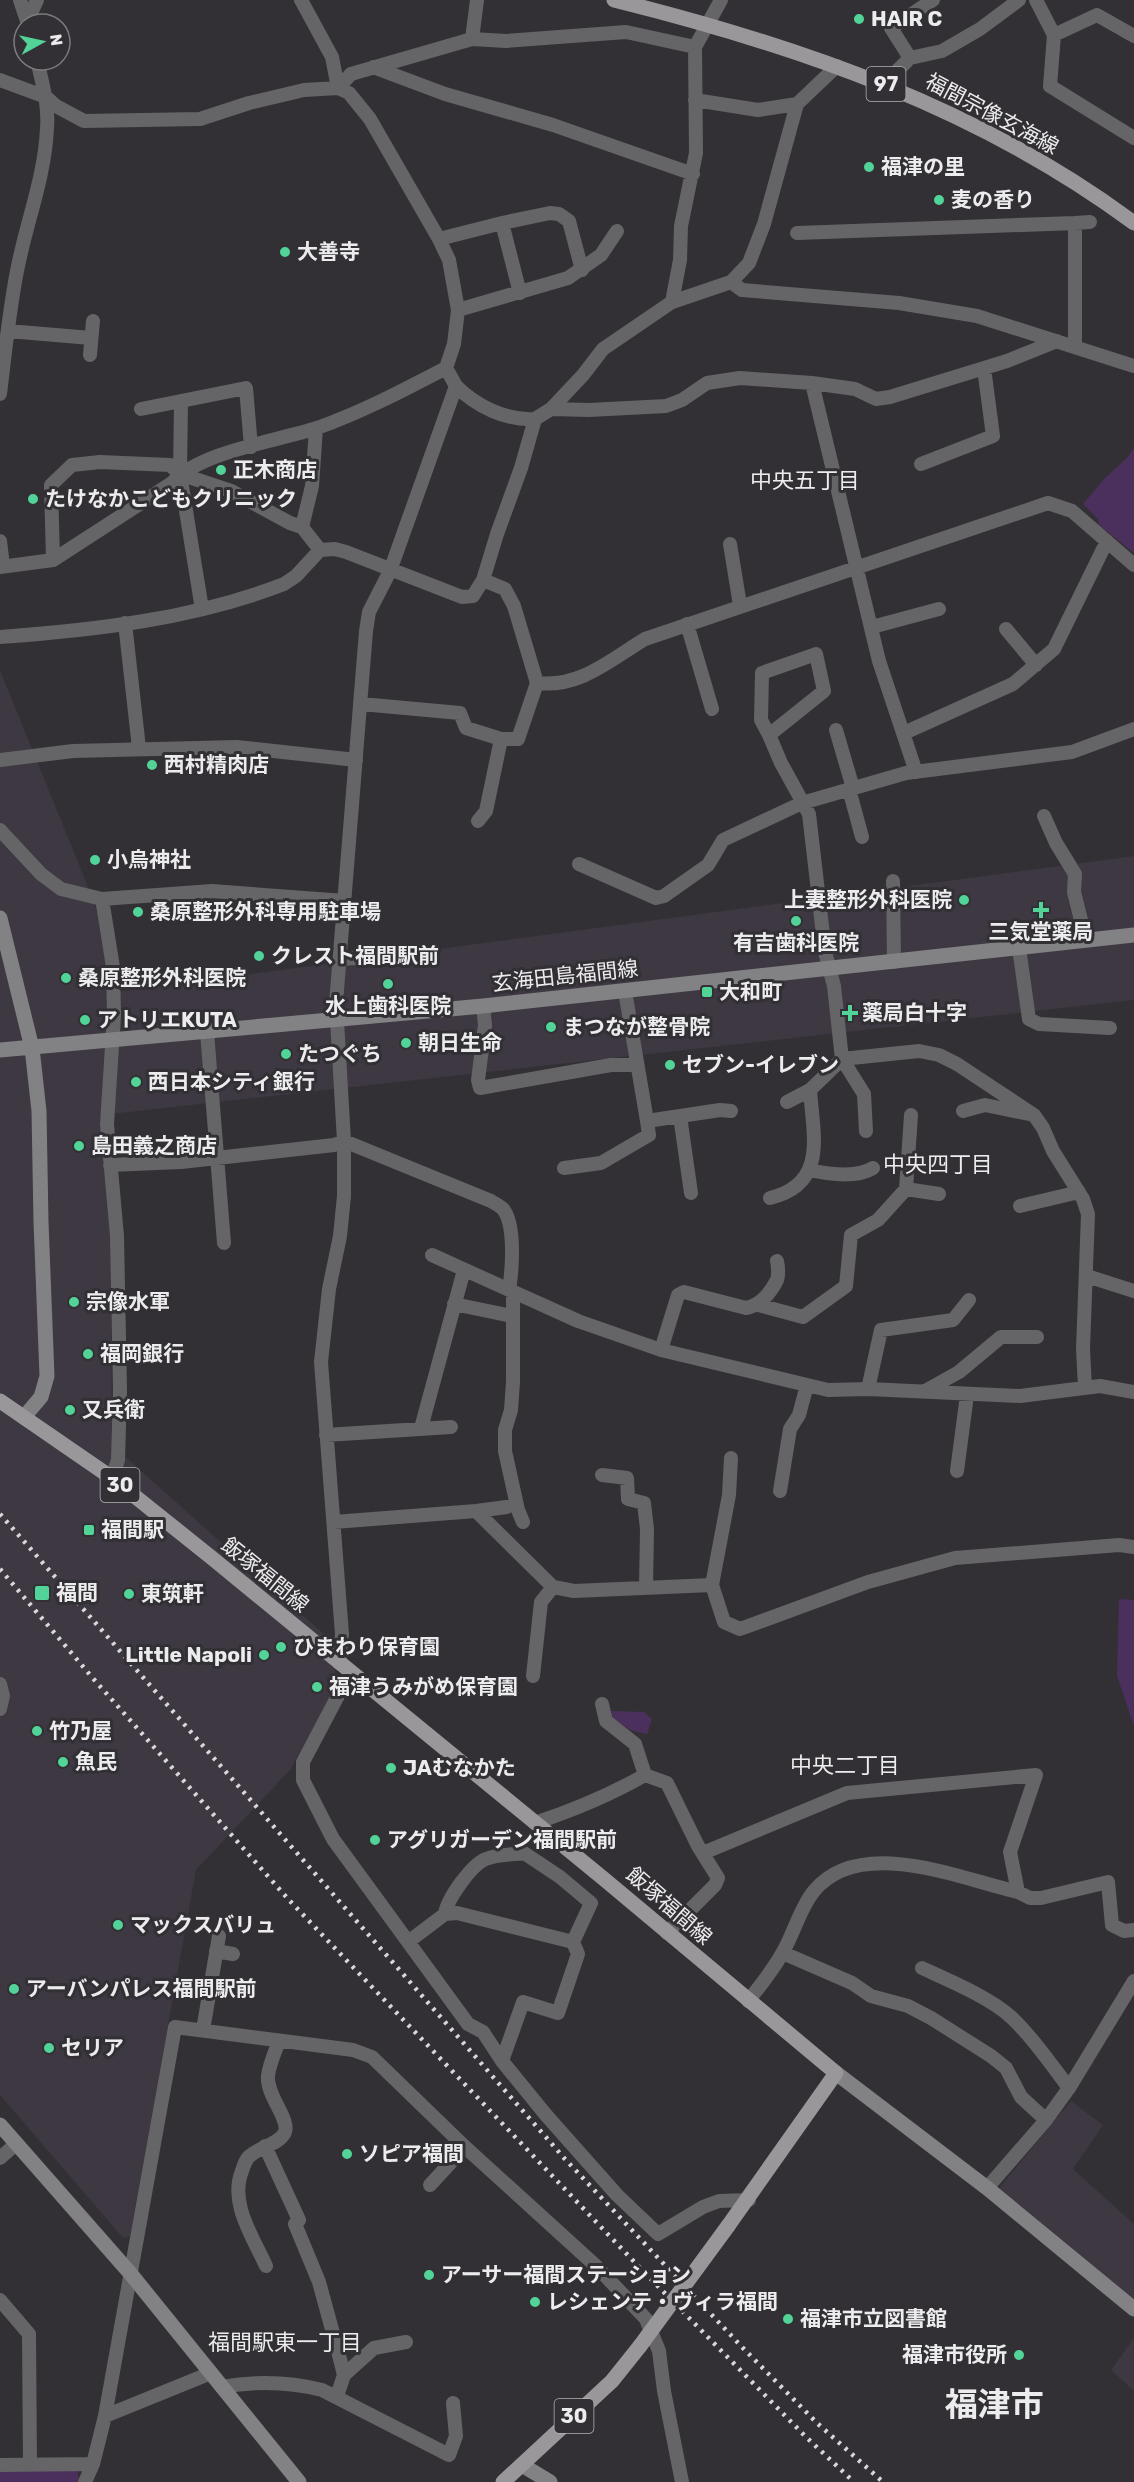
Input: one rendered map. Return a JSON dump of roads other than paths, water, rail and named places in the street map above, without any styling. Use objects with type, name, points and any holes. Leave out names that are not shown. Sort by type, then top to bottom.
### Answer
[{"type":"main road","name":"福間宗像玄海線","points":[[614,0],[707,23],[837,66],[889,86],[1030,154],[1134,223]]},
{"type":"main road","name":"飯塚福間線","points":[[0,1401],[112,1478],[535,1823],[836,2073]]},
{"type":"main road","name":"30","points":[[503,2482],[553,2433],[612,2381],[749,2200],[836,2073]]},
{"type":"street","points":[[301,0],[332,57],[338,88]]},
{"type":"street","points":[[472,39],[477,0]]},
{"type":"street","points":[[672,302],[680,260],[681,226],[696,153],[695,47],[721,0]]},
{"type":"street","points":[[889,86],[897,71],[910,58],[942,51],[980,29],[1019,0]]},
{"type":"street","points":[[1036,0],[1054,35],[1050,86],[1134,138]]},
{"type":"street","points":[[910,58],[891,28],[926,2]]},
{"type":"street","points":[[1054,35],[1097,15],[1134,36]]},
{"type":"street","points":[[338,88],[351,74],[472,39],[506,41],[626,32],[695,47]]},
{"type":"street","points":[[446,368],[456,386],[463,393],[505,417],[522,420],[535,419],[551,409],[583,375],[603,349],[672,302],[731,282],[749,263],[764,224],[797,104],[837,66]]},
{"type":"street","points":[[373,67],[445,94],[553,125],[693,174]]},
{"type":"street","points":[[0,394],[26,223],[41,176],[48,127],[46,97],[39,72]]},
{"type":"street","points":[[0,80],[46,97],[56,106],[84,121],[200,119],[249,103],[304,90],[338,88],[349,93],[370,119],[439,239],[451,269],[458,310],[454,344],[446,368],[366,409],[316,428],[217,456],[180,474],[172,483],[53,560],[2,567],[0,541]]},
{"type":"street","points":[[695,100],[758,110],[797,104]]},
{"type":"street","points":[[439,239],[550,213],[565,217],[569,221],[582,270]]},
{"type":"street","points":[[797,233],[1090,222]]},
{"type":"street","points":[[502,223],[520,293]]},
{"type":"street","points":[[1075,223],[1075,346]]},
{"type":"street","points":[[458,310],[568,278],[601,255],[617,231]]},
{"type":"street","points":[[731,282],[742,290],[900,303],[977,316],[1134,366]]},
{"type":"street","points":[[90,355],[93,321]]},
{"type":"street","points":[[8,331],[92,338]]},
{"type":"street","points":[[551,409],[589,410],[666,406],[682,400],[706,383],[740,378],[812,383],[855,389],[876,399],[890,397],[984,368],[1057,341]]},
{"type":"street","points":[[921,464],[993,436],[984,368]]},
{"type":"street","points":[[812,383],[879,661],[916,772]]},
{"type":"street","points":[[456,386],[390,571],[369,612],[336,1003],[344,1141],[344,1196],[341,1226],[329,1289],[321,1362],[345,1668],[303,1762],[303,1780],[333,1839],[468,2024],[483,2032],[502,2061],[617,2195],[658,2234],[719,2201],[749,2200]]},
{"type":"street","points":[[141,410],[246,388],[251,447]]},
{"type":"street","points":[[181,402],[180,474],[202,609]]},
{"type":"street","points":[[0,637],[180,615],[284,584],[296,576],[320,550],[335,549],[346,552],[390,571],[462,597],[473,596],[483,580],[535,419]]},
{"type":"street","points":[[302,527],[312,486],[316,428]]},
{"type":"street","points":[[53,560],[51,485],[72,465],[100,462],[170,465],[180,474],[231,491],[290,523],[302,527],[320,550]]},
{"type":"street","points":[[537,683],[551,685],[589,675],[645,639],[740,605],[1048,503],[1071,511],[1134,565]]},
{"type":"street","points":[[904,733],[1013,684],[1054,649],[1107,541]]},
{"type":"street","points":[[730,544],[740,605]]},
{"type":"street","points":[[361,704],[460,713],[466,728],[501,739],[518,739],[537,683],[514,606],[505,589],[483,580]]},
{"type":"street","points":[[872,627],[939,609]]},
{"type":"street","points":[[125,623],[139,748]]},
{"type":"street","points":[[687,624],[712,709]]},
{"type":"street","points":[[1006,629],[1036,665]]},
{"type":"street","points":[[769,735],[824,691],[816,654],[762,672],[761,720],[809,814],[829,969],[834,986],[842,1059],[864,1094],[866,1131]]},
{"type":"street","points":[[579,864],[656,898],[664,896],[708,865],[723,840],[802,803],[916,772],[1072,752],[1134,729]]},
{"type":"street","points":[[836,730],[862,837]]},
{"type":"street","points":[[478,821],[486,811],[501,739]]},
{"type":"street","points":[[0,760],[73,751],[237,747],[356,760]]},
{"type":"street","points":[[1044,816],[1056,843],[1075,874],[1074,892],[1086,940]]},
{"type":"street","points":[[0,830],[41,874],[61,889],[102,899],[212,891],[345,901]]},
{"type":"street","points":[[893,880],[894,962]]},
{"type":"street","points":[[102,899],[113,967],[113,1041],[107,1124],[117,1236],[120,1390],[118,1460],[112,1478]]},
{"type":"street","points":[[0,918],[32,1048],[39,1111],[47,1376],[41,1397],[24,1417]]},
{"type":"street","name":"玄海田島福間線","points":[[0,1050],[483,1006],[1134,935]]},
{"type":"street","points":[[1019,948],[1029,1019],[1039,1024],[1110,1028]]},
{"type":"street","points":[[341,959],[432,953]]},
{"type":"street","points":[[564,1168],[601,1162],[649,1135],[625,991]]},
{"type":"street","points":[[483,1006],[485,1024],[478,1080],[480,1088],[611,1065],[637,1065]]},
{"type":"street","points":[[207,1032],[224,1243]]},
{"type":"street","points":[[787,1102],[810,1090],[842,1059],[919,1051],[939,1055],[957,1064],[1034,1115],[1079,1192],[1088,1214],[1083,1349],[1085,1388]]},
{"type":"street","points":[[770,1198],[789,1192],[810,1170],[814,1162],[810,1090]]},
{"type":"street","points":[[963,1111],[985,1105],[1034,1115]]},
{"type":"street","points":[[647,1121],[720,1110],[731,1111]]},
{"type":"street","points":[[661,1350],[678,1295],[684,1292],[746,1308],[758,1305],[803,1317],[846,1286],[851,1235],[878,1220],[906,1188],[911,1115]]},
{"type":"street","points":[[680,1116],[691,1193]]},
{"type":"street","points":[[110,1165],[181,1162],[334,1145],[344,1141],[491,1201],[503,1210],[509,1226],[512,1271],[513,1383],[512,1410],[505,1430],[505,1451],[518,1510],[523,1522]]},
{"type":"street","points":[[810,1170],[853,1173],[867,1172],[873,1168]]},
{"type":"street","points":[[906,1188],[939,1194]]},
{"type":"street","points":[[1020,1206],[1079,1192]]},
{"type":"street","points":[[432,1255],[578,1321],[661,1350],[828,1390],[868,1389],[1020,1396],[1100,1386],[1134,1392]]},
{"type":"street","points":[[758,1305],[778,1278],[777,1261]]},
{"type":"street","points":[[421,1428],[464,1270]]},
{"type":"street","points":[[1087,1276],[1134,1291]]},
{"type":"street","points":[[868,1389],[881,1330],[953,1320],[969,1300]]},
{"type":"street","points":[[454,1304],[512,1316]]},
{"type":"street","points":[[925,1391],[959,1372],[1001,1337],[1037,1337]]},
{"type":"street","points":[[780,1491],[790,1429],[799,1415],[807,1384]]},
{"type":"street","points":[[957,1471],[968,1395]]},
{"type":"street","points":[[326,1435],[451,1427]]},
{"type":"street","points":[[731,1458],[729,1495],[712,1585],[724,1622],[740,1629],[868,1582],[955,1558],[1119,1545],[1134,1546]]},
{"type":"street","points":[[602,1475],[627,1478],[628,1498],[644,1503],[646,1588]]},
{"type":"street","points":[[334,1522],[507,1507]]},
{"type":"street","points":[[476,1511],[553,1587],[574,1591],[712,1585]]},
{"type":"street","points":[[533,1676],[541,1602],[553,1587]]},
{"type":"street","points":[[0,1684],[3,1696],[0,1709]]},
{"type":"street","points":[[602,1704],[606,1721],[635,1744],[645,1774],[667,1784],[718,1878],[715,1885],[667,1933]]},
{"type":"street","points":[[535,1823],[573,1810],[621,1789],[645,1774]]},
{"type":"street","points":[[703,1852],[847,1793],[1036,1775],[1010,1852],[1018,1892]]},
{"type":"street","points":[[445,1914],[446,1906],[460,1883],[485,1859],[524,1853],[560,1877],[591,1902],[573,1942],[578,1954],[558,2013],[523,2002],[502,2061]]},
{"type":"street","points":[[748,2001],[783,1953],[813,1892],[838,1871],[858,1865],[903,1863],[1018,1892],[1030,1898],[1041,1898],[1108,1882],[1112,1925],[1124,1931],[1134,1930]]},
{"type":"street","points":[[408,1942],[445,1914],[457,1913],[573,1942]]},
{"type":"street","points":[[203,2030],[219,1936]]},
{"type":"street","points":[[216,1951],[233,1954]]},
{"type":"street","points":[[783,1953],[852,1983],[871,1996],[908,2006],[941,2024],[1006,2068],[1021,2097],[1046,2120]]},
{"type":"street","points":[[922,1968],[966,1989],[1009,2015],[1070,2088]]},
{"type":"street","points":[[987,2188],[1046,2120],[1070,2088],[1134,1981]]},
{"type":"street","points":[[85,2482],[93,2464],[105,2416],[175,2027],[353,2050],[372,2057],[596,2266],[646,2319],[659,2351],[664,2391],[682,2482]]},
{"type":"street","points":[[266,2266],[242,2215],[237,2194],[239,2177],[249,2155],[280,2138],[285,2132],[286,2124],[271,2097],[267,2077],[279,2041]]},
{"type":"street","points":[[836,2073],[987,2188],[1134,2309]]},
{"type":"street","points":[[0,2125],[130,2273],[299,2482]]},
{"type":"street","points":[[0,2158],[16,2144]]},
{"type":"street","points":[[265,2146],[299,2220],[295,2224],[319,2282],[344,2375]]},
{"type":"street","points":[[430,2185],[465,2146]]},
{"type":"street","points":[[0,2300],[29,2334],[30,2465]]},
{"type":"street","points":[[337,2396],[344,2375],[374,2348],[406,2342]]},
{"type":"street","points":[[105,2416],[211,2373]]},
{"type":"street","points":[[222,2387],[245,2382],[305,2386],[337,2396],[448,2455],[456,2436],[453,2403]]},
{"type":"street","points":[[0,2465],[93,2464]]},
{"type":"street","points":[[522,2464],[549,2482]]},
{"type":"railway","points":[[0,1514],[565,2159],[742,2347],[817,2423],[883,2482]]},
{"type":"railway","points":[[0,1569],[91,1676],[289,1900],[643,2271],[805,2436],[854,2482]]},
{"type":"place","name":"HAIR C","points":[[859,19]]},
{"type":"place","name":"福津の里","points":[[869,167]]},
{"type":"place","name":"麦の香り","points":[[939,200]]},
{"type":"place","name":"大善寺","points":[[285,252]]},
{"type":"place","name":"正木商店","points":[[221,470]]},
{"type":"place","name":"たけなかこどもクリニック","points":[[33,499]]},
{"type":"place","name":"西村精肉店","points":[[152,765]]},
{"type":"place","name":"小烏神社","points":[[95,860]]},
{"type":"place","name":"上妻整形外科医院","points":[[964,900]]},
{"type":"place","name":"三気堂薬局","points":[[1041,910]]},
{"type":"place","name":"桑原整形外科専用駐車場","points":[[138,912]]},
{"type":"place","name":"有吉歯科医院","points":[[796,921]]},
{"type":"place","name":"クレスト福間駅前","points":[[259,956]]},
{"type":"place","name":"桑原整形外科医院","points":[[66,978]]},
{"type":"place","name":"水上歯科医院","points":[[388,984]]},
{"type":"place","name":"大和町","points":[[707,992]]},
{"type":"place","name":"薬局白十字","points":[[850,1013]]},
{"type":"place","name":"アトリエKUTA","points":[[85,1020]]},
{"type":"place","name":"まつなが整骨院","points":[[551,1027]]},
{"type":"place","name":"朝日生命","points":[[406,1043]]},
{"type":"place","name":"たつぐち","points":[[286,1054]]},
{"type":"place","name":"セブン-イレブン","points":[[670,1065]]},
{"type":"place","name":"西日本シティ銀行","points":[[136,1082]]},
{"type":"place","name":"島田義之商店","points":[[79,1146]]},
{"type":"place","name":"宗像水軍","points":[[74,1302]]},
{"type":"place","name":"福岡銀行","points":[[88,1354]]},
{"type":"place","name":"又兵衛","points":[[70,1410]]},
{"type":"place","name":"福間駅","points":[[89,1530]]},
{"type":"place","name":"福間","points":[[42,1593]]},
{"type":"place","name":"東筑軒","points":[[129,1594]]},
{"type":"place","name":"ひまわり保育園","points":[[281,1647]]},
{"type":"place","name":"Little Napoli","points":[[264,1655]]},
{"type":"place","name":"福津うみがめ保育園","points":[[317,1687]]},
{"type":"place","name":"竹乃屋","points":[[37,1731]]},
{"type":"place","name":"魚民","points":[[63,1762]]},
{"type":"place","name":"JAむなかた","points":[[391,1768]]},
{"type":"place","name":"アグリガーデン福間駅前","points":[[375,1840]]},
{"type":"place","name":"マックスバリュ","points":[[118,1925]]},
{"type":"place","name":"アーバンパレス福間駅前","points":[[14,1989]]},
{"type":"place","name":"セリア","points":[[49,2048]]},
{"type":"place","name":"ソピア福間","points":[[347,2154]]},
{"type":"place","name":"アーサー福間ステーション","points":[[429,2275]]},
{"type":"place","name":"レシェンテ・ヴィラ福間","points":[[535,2302]]},
{"type":"place","name":"福津市立図書館","points":[[788,2319]]},
{"type":"place","name":"福津市役所","points":[[1019,2355]]},
{"type":"district","name":"中央五丁目","points":[[805,480]]},
{"type":"district","name":"中央四丁目","points":[[938,1164]]},
{"type":"district","name":"中央二丁目","points":[[845,1765]]},
{"type":"district","name":"福間駅東一丁目","points":[[285,2342]]},
{"type":"district","name":"福津市","points":[[994,2404]]}]
